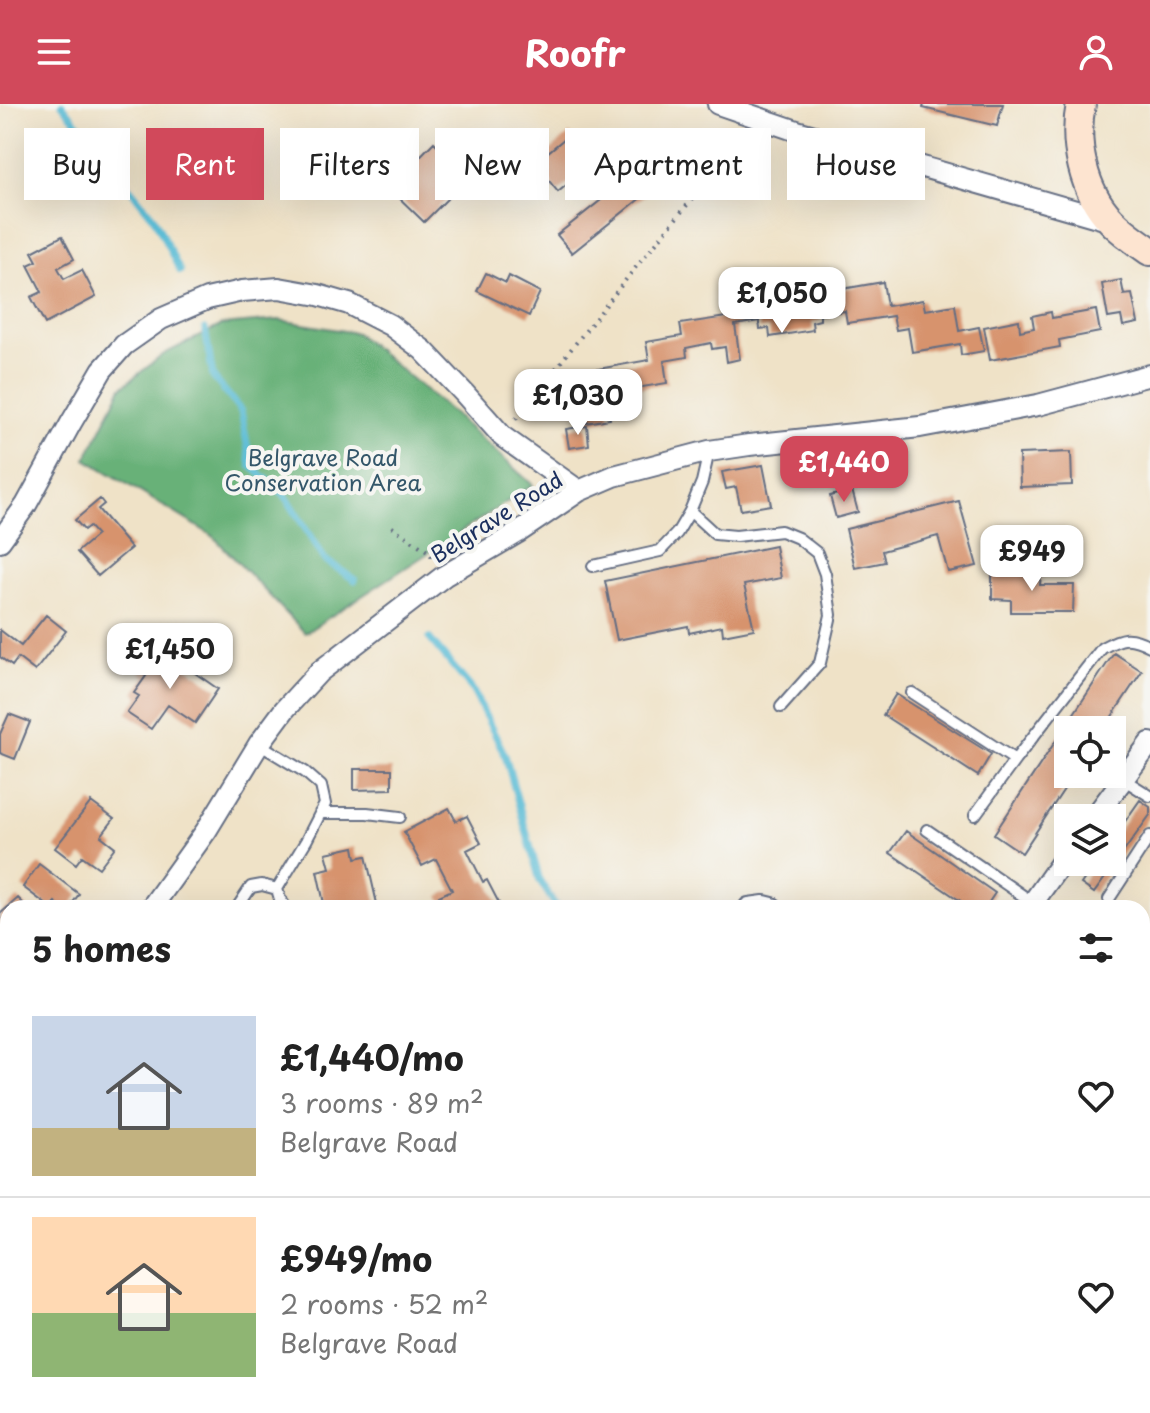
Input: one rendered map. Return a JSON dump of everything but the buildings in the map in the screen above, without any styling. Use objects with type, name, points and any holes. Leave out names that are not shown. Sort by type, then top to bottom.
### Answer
[{"type":"street","points":[[718,104],[797,131],[1111,221]]},
{"type":"street","points":[[1081,104],[1078,120],[1081,157],[1093,193],[1111,221],[1150,251]]},
{"type":"street","points":[[0,541],[26,505],[102,370],[124,345],[161,319],[207,299],[279,288],[349,304],[390,325],[423,350],[503,437],[579,491]]},
{"type":"street","name":"Belgrave Road","points":[[157,900],[206,831],[259,744],[285,709],[319,672],[444,576],[517,533],[579,491],[614,476],[709,451],[920,427],[1038,405],[1150,375]]},
{"type":"street","points":[[1126,775],[1150,743]]},
{"type":"street","points":[[1034,900],[1054,872]]},
{"type":"lane","points":[[593,566],[660,551],[677,533],[690,511],[702,482],[709,451]]},
{"type":"lane","points":[[690,511],[715,534],[736,536],[781,531],[798,538],[817,553],[825,574],[831,615],[820,663],[781,707]]},
{"type":"lane","points":[[975,815],[1102,648],[1120,638],[1135,638],[1150,646]]},
{"type":"lane","points":[[912,693],[1015,760]]},
{"type":"lane","points":[[259,744],[305,772],[321,786],[325,804],[277,889],[281,900]]},
{"type":"lane","points":[[1126,781],[1150,796]]},
{"type":"lane","points":[[320,813],[400,817]]},
{"type":"lane","points":[[927,830],[1023,900]]},
{"type":"lane","points":[[1109,899],[1150,836]]},
{"type":"lane","points":[[242,900],[251,887],[262,885],[277,889]]},
{"type":"path","points":[[503,437],[632,272],[760,118]]},
{"type":"path","points":[[392,527],[429,552],[444,576]]},
{"type":"green space","name":"Belgrave Road Conservation Area","points":[[279,320],[356,333],[533,485],[305,633],[213,536],[86,459],[122,387],[164,354],[222,325]]},
{"type":"waterway","points":[[62,104],[154,218],[180,271]]},
{"type":"waterway","points":[[205,329],[213,377],[241,411],[251,466],[284,494],[325,560],[355,580]]},
{"type":"waterway","points":[[429,638],[472,689],[505,755],[540,881],[552,900]]}]
